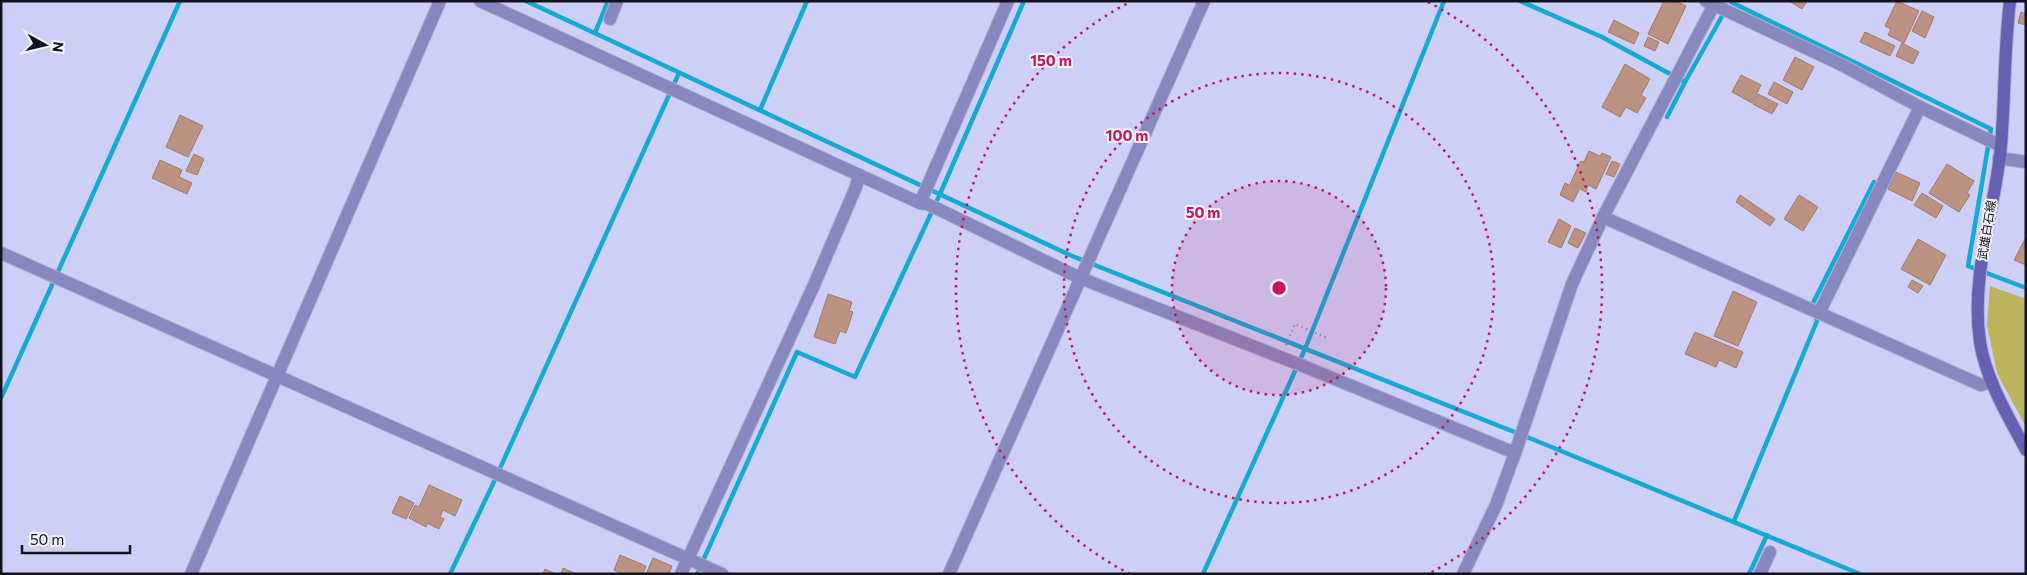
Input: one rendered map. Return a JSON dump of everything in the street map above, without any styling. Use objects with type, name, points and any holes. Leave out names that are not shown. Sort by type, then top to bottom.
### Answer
[{"type":"main road","name":"武雄白石線","points":[[2010,1],[1977,304],[1980,343],[1992,382],[2026,450]]},
{"type":"street","points":[[191,574],[440,1]]},
{"type":"street","points":[[480,1],[859,174],[928,199],[1080,278],[1299,364],[1515,453]]},
{"type":"street","points":[[610,19],[617,1]]},
{"type":"street","points":[[928,199],[1008,1]]},
{"type":"street","points":[[949,574],[1204,1]]},
{"type":"street","points":[[1463,574],[1496,505],[1572,284],[1603,217],[1676,78],[1718,5],[1842,65],[2026,162]]},
{"type":"street","points":[[1815,311],[1920,107]]},
{"type":"street","points":[[681,574],[692,560],[814,285],[856,187],[859,174]]},
{"type":"street","points":[[1603,217],[1981,385],[1992,382]]},
{"type":"street","points":[[1,254],[722,574]]},
{"type":"street","points":[[1760,574],[1770,552]]},
{"type":"path","points":[[1285,346],[1295,324],[1327,338]]},
{"type":"shaded area","points":[[1990,286],[2026,299],[2026,427],[1997,373],[1987,325]]},
{"type":"building","points":[[1664,1],[1676,1],[1686,6],[1668,44],[1648,34]]},
{"type":"building","points":[[1789,1],[1807,1],[1802,9]]},
{"type":"building","points":[[1897,1],[1919,11],[1904,43],[1888,35],[1891,29],[1885,26]]},
{"type":"building","points":[[1922,11],[1934,17],[1925,38],[1912,31]]},
{"type":"building","points":[[2021,12],[2026,14],[2026,25],[2018,23]]},
{"type":"building","points":[[1614,20],[1639,33],[1634,44],[1608,32]]},
{"type":"building","points":[[1865,32],[1895,46],[1890,56],[1860,42]]},
{"type":"building","points":[[1648,37],[1659,42],[1655,51],[1644,46]]},
{"type":"building","points":[[1902,43],[1919,52],[1913,64],[1896,56]]},
{"type":"building","points":[[1795,57],[1814,67],[1802,90],[1783,80]]},
{"type":"building","points":[[1625,64],[1650,79],[1641,95],[1646,98],[1637,113],[1626,107],[1620,117],[1602,107]]},
{"type":"building","points":[[1741,75],[1761,85],[1752,103],[1732,92]]},
{"type":"building","points":[[1774,82],[1793,92],[1787,104],[1768,94]]},
{"type":"building","points":[[1758,94],[1778,104],[1772,114],[1753,104]]},
{"type":"building","points":[[180,115],[203,126],[188,157],[166,147]]},
{"type":"building","points":[[1589,151],[1600,156],[1602,153],[1611,157],[1596,189],[1588,185],[1586,192],[1570,184],[1581,161],[1584,162]]},
{"type":"building","points":[[194,154],[204,159],[197,175],[186,171]]},
{"type":"building","points":[[160,160],[182,170],[179,177],[192,183],[187,194],[152,178]]},
{"type":"building","points":[[1612,161],[1620,164],[1614,177],[1606,174]]},
{"type":"building","points":[[1947,164],[1974,181],[1967,193],[1970,195],[1959,212],[1929,193]]},
{"type":"building","points":[[1896,172],[1920,183],[1912,201],[1888,189]]},
{"type":"building","points":[[1565,183],[1579,190],[1573,202],[1560,195]]},
{"type":"building","points":[[1922,193],[1943,206],[1936,218],[1914,205]]},
{"type":"building","points":[[1740,195],[1775,219],[1770,226],[1736,202]]},
{"type":"building","points":[[1799,195],[1818,207],[1803,231],[1784,219]]},
{"type":"building","points":[[1559,219],[1571,226],[1561,248],[1548,242]]},
{"type":"building","points":[[1575,228],[1586,233],[1578,248],[1568,243]]},
{"type":"building","points":[[2026,237],[2026,265],[2014,260]]},
{"type":"building","points":[[1918,239],[1946,255],[1930,285],[1901,269]]},
{"type":"building","points":[[1912,280],[1923,286],[1918,293],[1908,287]]},
{"type":"building","points":[[1733,291],[1757,302],[1738,346],[1714,336]]},
{"type":"building","points":[[828,294],[852,302],[849,311],[853,312],[846,333],[840,331],[835,344],[814,337]]},
{"type":"building","points":[[1695,332],[1743,352],[1736,368],[1719,360],[1716,367],[1685,354]]},
{"type":"building","points":[[429,485],[462,500],[455,516],[443,510],[440,517],[444,519],[439,529],[427,523],[426,527],[409,518],[415,505],[419,507]]},
{"type":"building","points":[[400,496],[414,503],[406,519],[392,513]]},
{"type":"building","points":[[620,555],[646,566],[643,574],[619,574],[619,572],[614,570]]},
{"type":"building","points":[[653,558],[672,566],[669,574],[646,574]]},
{"type":"building","points":[[563,568],[576,574],[561,574]]},
{"type":"building","points":[[545,569],[556,574],[543,574]]},
{"type":"waterway","points":[[1,398],[180,1]]},
{"type":"waterway","points":[[526,1],[1072,256],[1532,439],[1860,574]]},
{"type":"waterway","points":[[595,33],[608,1]]},
{"type":"waterway","points":[[760,110],[807,1]]},
{"type":"waterway","points":[[697,574],[797,352],[855,377],[940,194],[1024,1]]},
{"type":"waterway","points":[[1203,574],[1305,349],[1444,1]]},
{"type":"waterway","points":[[1520,1],[1602,37],[1685,82],[1725,11]]},
{"type":"waterway","points":[[1731,2],[1991,129],[1968,266],[2026,288]]},
{"type":"waterway","points":[[450,574],[492,486],[679,73]]},
{"type":"waterway","points":[[1667,117],[1685,82]]},
{"type":"waterway","points":[[1734,521],[1817,321],[1813,303],[1874,182]]},
{"type":"waterway","points":[[1749,574],[1767,535]]}]
